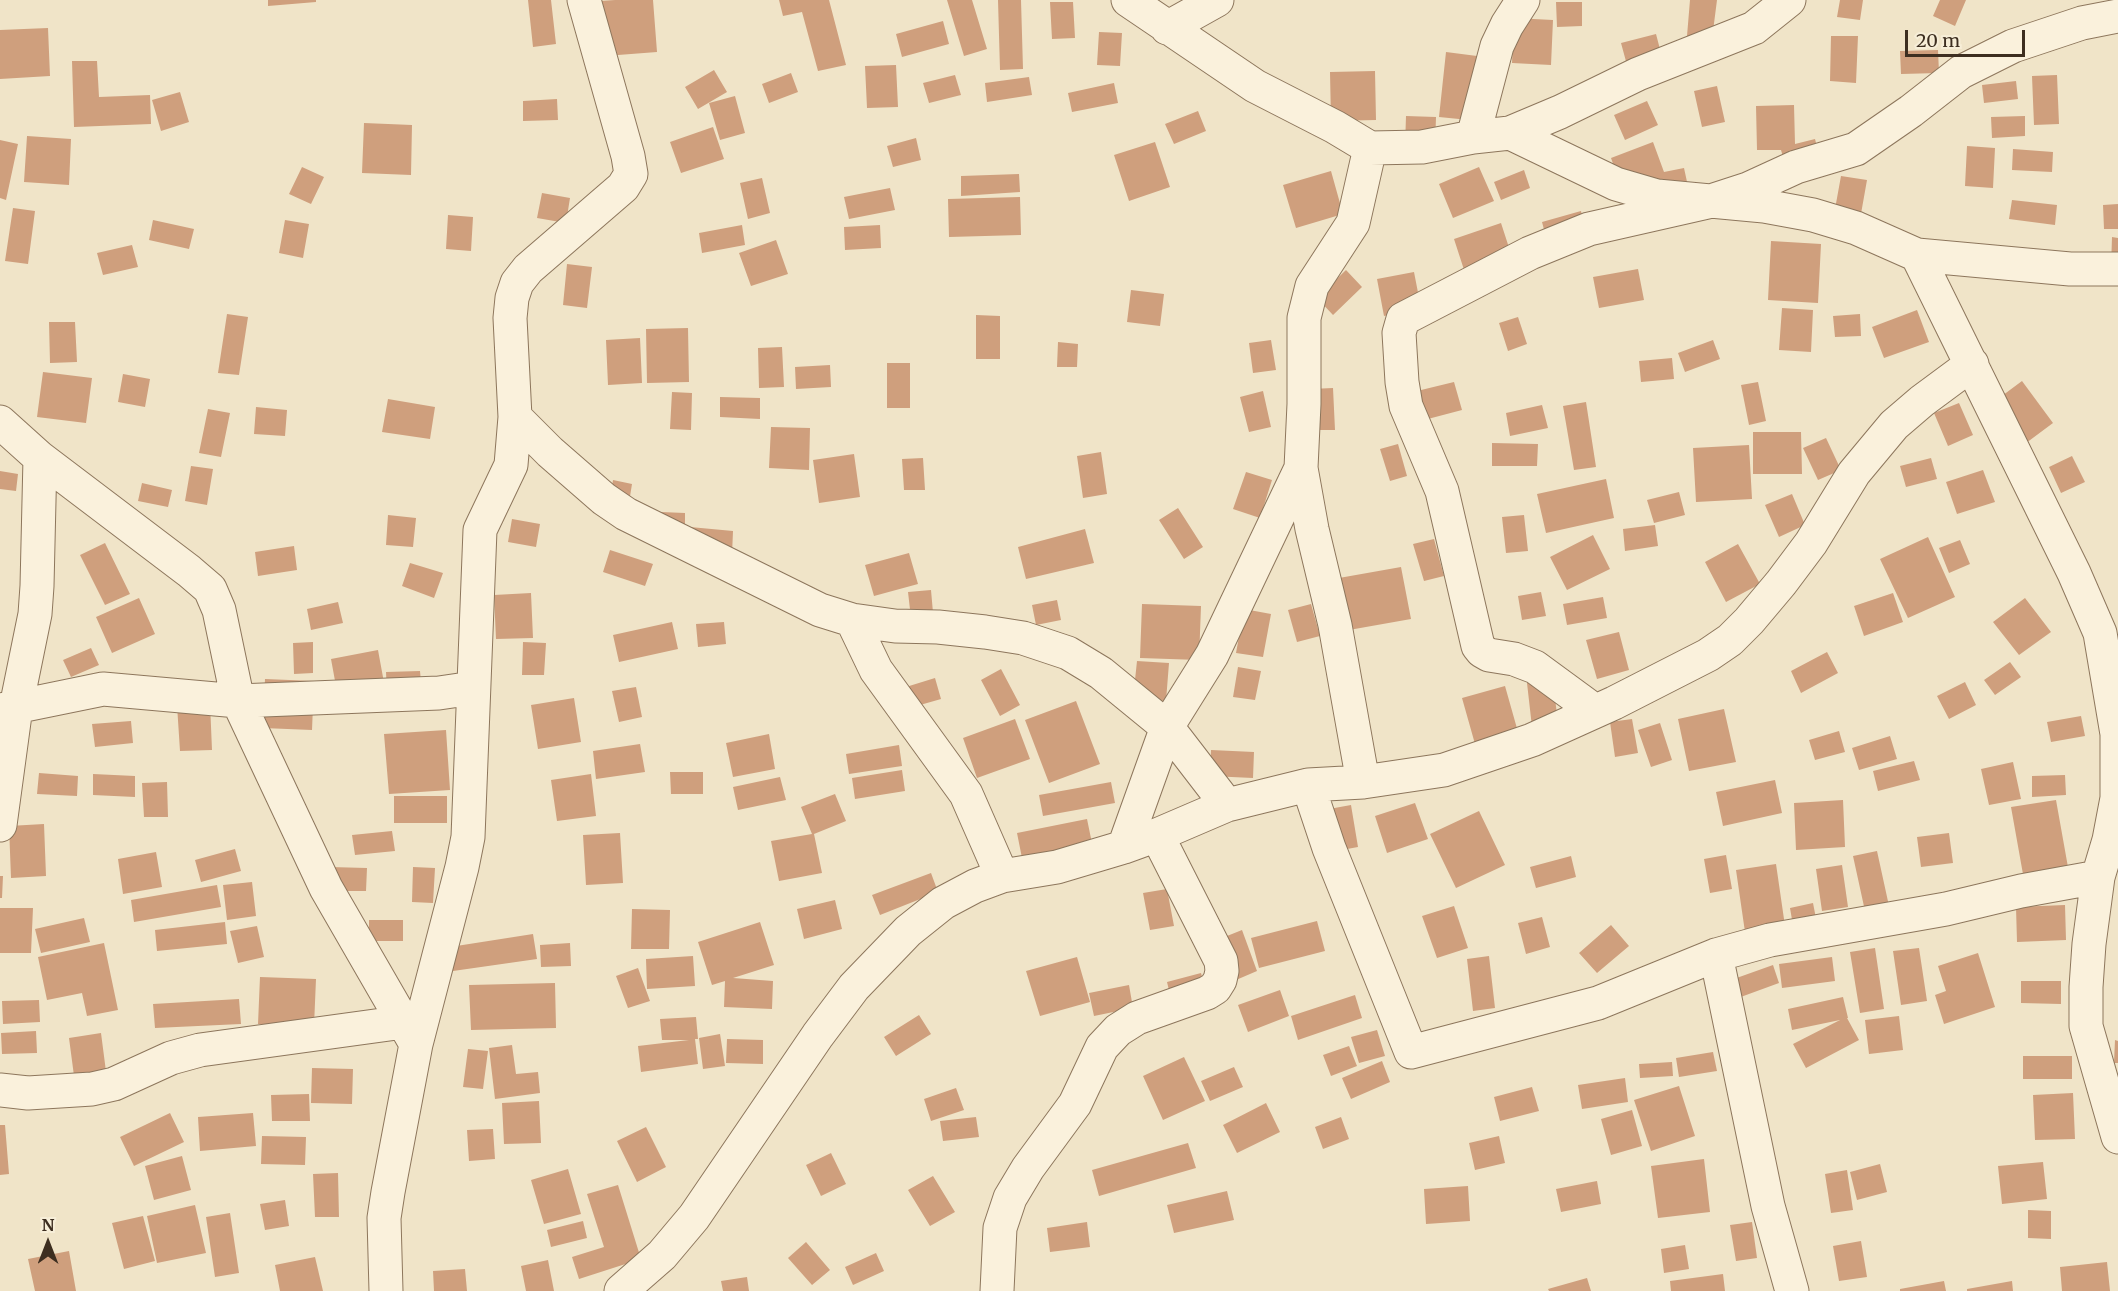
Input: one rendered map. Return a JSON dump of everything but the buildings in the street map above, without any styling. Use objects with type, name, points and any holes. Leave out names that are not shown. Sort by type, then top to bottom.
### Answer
[{"type":"street","points":[[386,1291],[384,1218],[410,1033],[462,867],[468,837],[472,688],[480,530],[511,465],[515,417],[510,318],[512,298],[517,283],[528,269],[622,187],[631,174],[584,0]]},
{"type":"street","points":[[1128,0],[1255,86],[1335,127],[1370,148],[1422,147],[1473,137],[1510,133],[1638,74],[1754,28],[1789,0]]},
{"type":"street","points":[[1167,28],[1216,0]]},
{"type":"street","points":[[1473,137],[1497,46],[1523,0]]},
{"type":"street","points":[[1595,711],[1535,667],[1514,659],[1489,655],[1478,646],[1442,491],[1406,406],[1402,382],[1400,326],[1403,319],[1471,282],[1559,240],[1589,229],[1708,202],[1748,189],[1796,167],[1856,149],[1911,111],[1961,72],[2013,46],[2082,23],[2118,16]]},
{"type":"street","points":[[1510,133],[1616,184],[1657,196],[1764,206],[1813,215],[1856,228],[1917,255],[2070,268],[2118,269]]},
{"type":"street","points":[[1363,782],[1335,625],[1312,529],[1301,468],[1304,318],[1311,286],[1353,223],[1370,148]]},
{"type":"street","points":[[1917,255],[1972,364],[2100,633],[2116,734],[2117,798],[2098,877],[2088,955],[2086,1026],[2118,1137]]},
{"type":"street","points":[[621,1291],[662,1255],[694,1217],[818,1035],[854,987],[908,931],[943,903],[975,886],[1002,876],[1057,867],[1124,847],[1227,806],[1308,785],[1363,782],[1444,770],[1532,740],[1707,655],[1730,640],[1781,583],[1811,543],[1854,473],[1894,424],[1972,364]]},
{"type":"street","points":[[515,417],[549,452],[604,499],[626,514],[820,610],[852,620],[895,626],[938,627],[1023,638],[1068,654],[1101,673],[1167,727],[1227,806]]},
{"type":"street","points":[[0,422],[40,458],[189,570],[210,589],[219,610],[238,701],[326,888],[410,1033]]},
{"type":"street","points":[[0,825],[8,708],[36,604],[40,458]]},
{"type":"street","points":[[1124,847],[1167,727],[1212,655],[1301,468]]},
{"type":"street","points":[[852,620],[876,670],[966,794],[1002,876]]},
{"type":"street","points":[[8,708],[103,689],[238,701],[439,693],[472,688]]},
{"type":"street","points":[[1308,785],[1329,848],[1411,1052],[1598,1003],[1716,955],[1770,940],[1946,909],[2021,891],[2098,877]]},
{"type":"street","points":[[998,1291],[1000,1228],[1010,1198],[1028,1168],[1075,1104],[1102,1047],[1118,1030],[1137,1018],[1207,993],[1215,988],[1220,980],[1221,961],[1157,835]]},
{"type":"street","points":[[1716,955],[1768,1206],[1792,1291]]},
{"type":"street","points":[[0,1090],[28,1094],[92,1089],[114,1083],[171,1058],[200,1050],[410,1033]]}]
